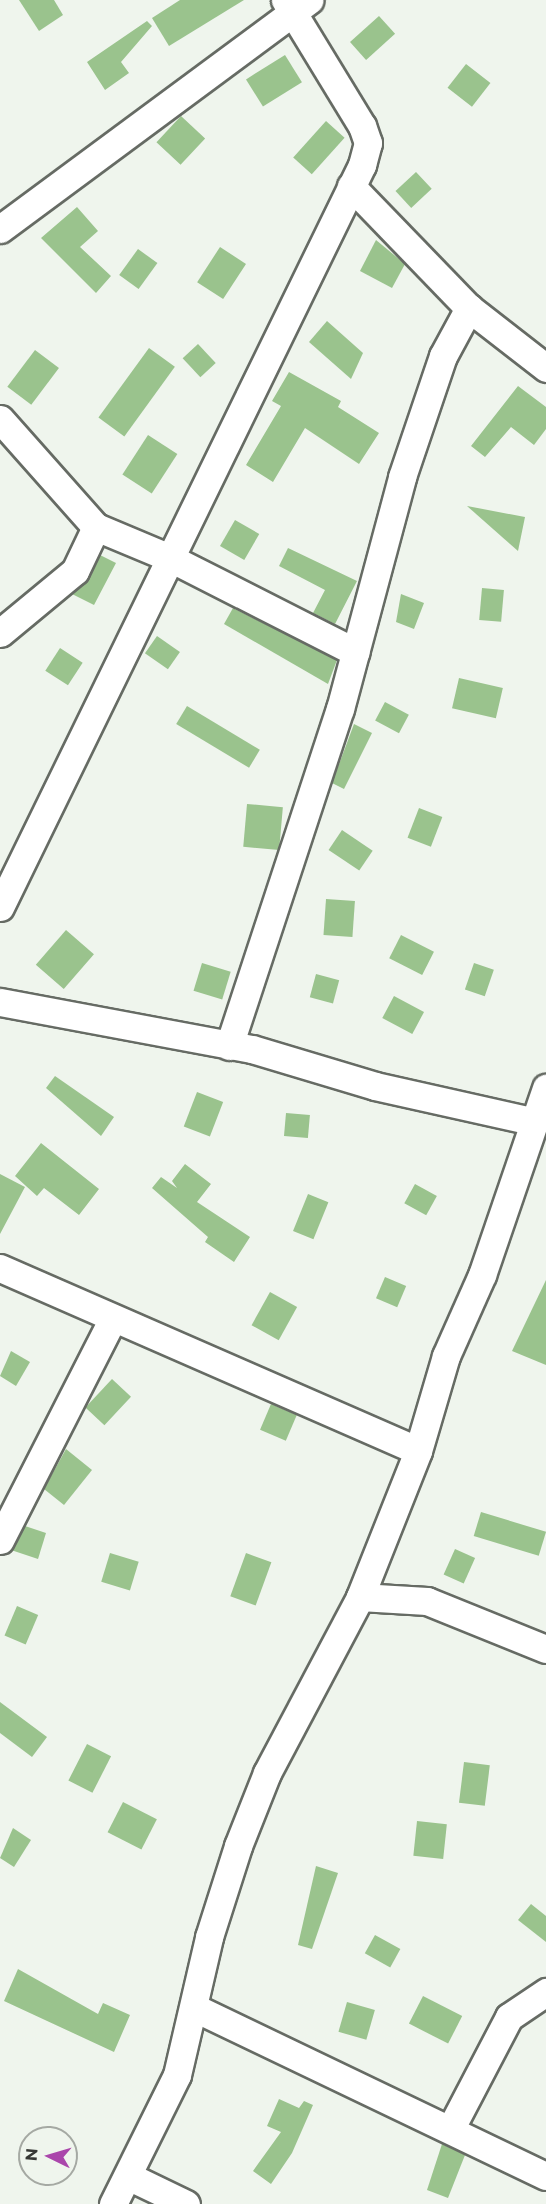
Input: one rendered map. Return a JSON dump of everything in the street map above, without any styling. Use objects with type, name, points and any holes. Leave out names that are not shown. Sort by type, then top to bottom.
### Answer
[{"type":"street","points":[[0,229],[295,3],[368,144],[351,186],[0,908]]},
{"type":"street","points":[[351,186],[469,308],[546,368]]},
{"type":"street","points":[[229,1046],[355,652],[402,477],[443,356],[469,308]]},
{"type":"street","points":[[0,419],[96,528],[170,558],[355,652]]},
{"type":"street","points":[[0,633],[75,571],[96,528]]},
{"type":"street","points":[[0,1002],[229,1046],[532,1121]]},
{"type":"street","points":[[113,2204],[130,2177],[169,2097],[195,2008],[209,1937],[267,1773],[360,1597],[418,1451],[446,1356],[482,1275],[532,1121],[546,1088]]},
{"type":"street","points":[[0,1268],[418,1451]]},
{"type":"street","points":[[0,1540],[113,1318]]},
{"type":"street","points":[[360,1597],[427,1601],[546,1649]]},
{"type":"street","points":[[451,2128],[509,2017],[546,1992]]},
{"type":"street","points":[[195,2008],[451,2128],[546,2176]]},
{"type":"street","points":[[130,2177],[186,2204]]},
{"type":"building","points":[[19,0],[54,0],[63,15],[39,31]]},
{"type":"building","points":[[180,0],[244,0],[169,46],[152,18]]},
{"type":"building","points":[[379,16],[395,34],[366,60],[350,42]]},
{"type":"building","points":[[147,21],[152,26],[121,62],[129,73],[105,90],[87,62]]},
{"type":"building","points":[[285,55],[302,82],[263,107],[246,79]]},
{"type":"building","points":[[466,64],[490,83],[472,107],[448,88]]},
{"type":"building","points":[[181,116],[205,139],[181,165],[156,142]]},
{"type":"building","points":[[326,121],[345,138],[312,174],[293,157]]},
{"type":"building","points":[[416,172],[432,189],[411,208],[396,191]]},
{"type":"building","points":[[77,207],[98,231],[80,247],[111,276],[96,293],[41,238]]},
{"type":"building","points":[[376,240],[405,264],[392,288],[360,271]]},
{"type":"building","points":[[220,247],[246,264],[223,299],[197,282]]},
{"type":"building","points":[[138,249],[157,263],[139,289],[119,275]]},
{"type":"building","points":[[327,321],[363,353],[351,379],[309,342]]},
{"type":"building","points":[[198,344],[216,363],[200,377],[183,358]]},
{"type":"building","points":[[149,348],[175,367],[124,436],[98,418]]},
{"type":"building","points":[[35,350],[59,368],[31,405],[7,387]]},
{"type":"building","points":[[289,372],[341,401],[338,407],[379,433],[359,464],[305,428],[273,482],[246,465],[281,406],[272,401]]},
{"type":"building","points":[[518,386],[546,407],[546,429],[534,445],[511,427],[485,457],[471,446]]},
{"type":"building","points":[[148,435],[177,454],[152,493],[122,474]]},
{"type":"building","points":[[467,506],[525,517],[518,551]]},
{"type":"building","points":[[235,520],[259,534],[244,560],[220,546]]},
{"type":"building","points":[[288,548],[357,581],[335,624],[313,613],[325,590],[279,566]]},
{"type":"building","points":[[100,555],[116,563],[94,605],[72,594],[89,578]]},
{"type":"building","points":[[482,588],[504,590],[501,622],[479,620]]},
{"type":"building","points":[[401,594],[424,603],[414,629],[396,622]]},
{"type":"building","points":[[233,608],[337,660],[328,684],[224,624]]},
{"type":"building","points":[[157,636],[180,652],[168,669],[145,653]]},
{"type":"building","points":[[60,648],[83,663],[68,685],[45,671]]},
{"type":"building","points":[[459,678],[503,688],[496,718],[452,708]]},
{"type":"building","points":[[385,702],[409,715],[399,733],[375,721]]},
{"type":"building","points":[[187,706],[260,750],[249,768],[176,724]]},
{"type":"building","points":[[354,724],[372,733],[344,789],[332,783]]},
{"type":"building","points":[[247,804],[283,807],[279,850],[243,847]]},
{"type":"building","points":[[419,808],[442,817],[431,847],[408,838]]},
{"type":"building","points":[[342,830],[373,851],[359,871],[329,850]]},
{"type":"building","points":[[326,899],[355,901],[352,937],[323,935]]},
{"type":"building","points":[[66,930],[94,954],[64,989],[36,965]]},
{"type":"building","points":[[401,935],[434,952],[422,975],[389,958]]},
{"type":"building","points":[[202,963],[231,972],[222,1000],[194,991]]},
{"type":"building","points":[[474,963],[494,970],[485,996],[465,989]]},
{"type":"building","points":[[316,974],[339,980],[333,1003],[310,997]]},
{"type":"building","points":[[394,996],[424,1012],[412,1034],[382,1018]]},
{"type":"building","points":[[55,1076],[114,1117],[101,1136],[46,1088]]},
{"type":"building","points":[[197,1092],[223,1102],[210,1137],[184,1127]]},
{"type":"building","points":[[286,1113],[310,1115],[308,1138],[284,1136]]},
{"type":"building","points":[[41,1143],[99,1189],[79,1215],[44,1188],[37,1196],[15,1176]]},
{"type":"building","points":[[185,1164],[211,1184],[197,1202],[250,1237],[234,1262],[205,1242],[208,1237],[152,1188],[161,1177],[177,1188],[172,1181]]},
{"type":"building","points":[[0,1174],[25,1187],[0,1234]]},
{"type":"building","points":[[415,1184],[437,1196],[426,1215],[404,1203]]},
{"type":"building","points":[[308,1194],[328,1202],[313,1239],[293,1231]]},
{"type":"building","points":[[385,1277],[406,1286],[397,1307],[376,1298]]},
{"type":"building","points":[[546,1280],[546,1365],[512,1351]]},
{"type":"building","points":[[270,1292],[297,1307],[279,1340],[252,1325]]},
{"type":"building","points":[[11,1351],[30,1362],[16,1386],[0,1376]]},
{"type":"building","points":[[112,1379],[131,1397],[104,1425],[85,1408]]},
{"type":"building","points":[[271,1404],[297,1415],[286,1441],[260,1430]]},
{"type":"building","points":[[66,1449],[92,1470],[64,1505],[44,1489]]},
{"type":"building","points":[[481,1512],[546,1532],[539,1556],[474,1536]]},
{"type":"building","points":[[25,1526],[46,1533],[38,1559],[11,1550]]},
{"type":"building","points":[[455,1549],[475,1558],[464,1584],[444,1575]]},
{"type":"building","points":[[110,1553],[139,1562],[130,1590],[101,1582]]},
{"type":"building","points":[[246,1553],[271,1562],[256,1605],[230,1596]]},
{"type":"building","points":[[17,1606],[38,1615],[26,1644],[4,1635]]},
{"type":"building","points":[[0,1702],[47,1737],[32,1757],[0,1733]]},
{"type":"building","points":[[87,1744],[111,1756],[92,1793],[68,1781]]},
{"type":"building","points":[[464,1762],[490,1765],[485,1806],[459,1803]]},
{"type":"building","points":[[123,1802],[157,1819],[141,1850],[108,1832]]},
{"type":"building","points":[[417,1821],[447,1824],[443,1859],[413,1856]]},
{"type":"building","points":[[13,1828],[31,1840],[14,1867],[0,1858]]},
{"type":"building","points":[[316,1866],[338,1873],[312,1949],[298,1945]]},
{"type":"building","points":[[531,1904],[546,1916],[546,1942],[518,1920]]},
{"type":"building","points":[[375,1935],[400,1949],[390,1967],[365,1953]]},
{"type":"building","points":[[18,1969],[98,2014],[103,2003],[130,2015],[114,2052],[4,2001]]},
{"type":"building","points":[[423,1996],[462,2016],[448,2044],[409,2024]]},
{"type":"building","points":[[347,2002],[375,2010],[366,2040],[338,2032]]},
{"type":"building","points":[[279,2099],[299,2108],[304,2101],[313,2105],[292,2153],[271,2184],[253,2171],[281,2132],[267,2126]]},
{"type":"building","points":[[442,2144],[465,2155],[448,2198],[427,2190]]}]
